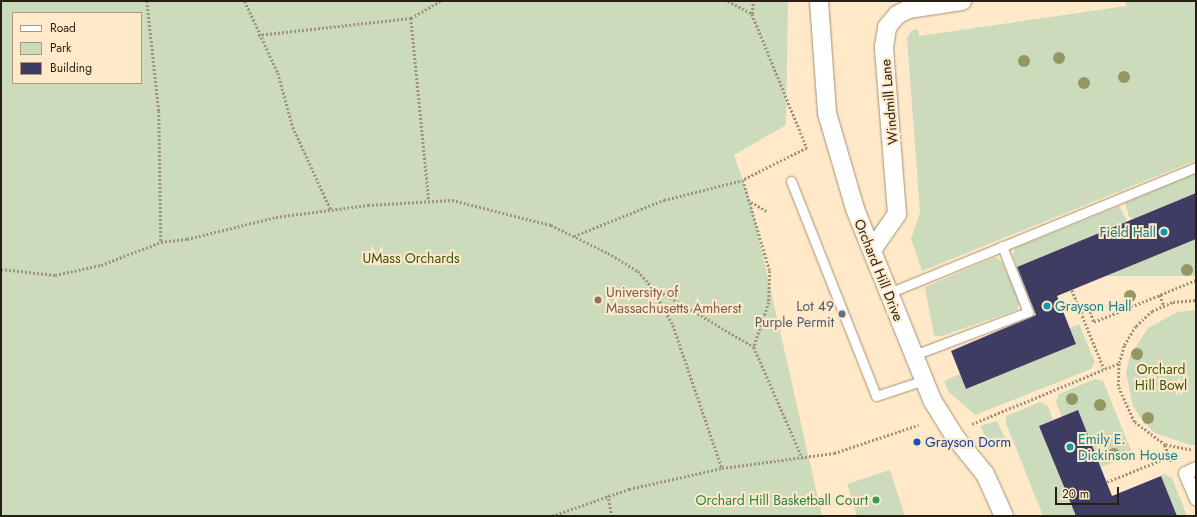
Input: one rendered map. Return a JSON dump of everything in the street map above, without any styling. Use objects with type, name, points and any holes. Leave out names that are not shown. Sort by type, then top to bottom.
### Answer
[{"type":"street","name":"Orchard Hill Drive","points":[[819,1],[827,113],[836,151],[872,250],[924,380],[943,420],[985,474],[1004,516]]},
{"type":"street","name":"Windmill Lane","points":[[872,250],[898,214],[884,47],[887,27],[897,15],[909,9],[962,1]]},
{"type":"street","points":[[1196,468],[1185,472],[1196,499]]},
{"type":"lane","points":[[889,293],[1196,167]]},
{"type":"lane","points":[[791,181],[876,396],[924,380]]},
{"type":"lane","points":[[914,355],[1028,312],[1002,246]]},
{"type":"path","points":[[147,1],[158,111],[161,242]]},
{"type":"path","points":[[245,1],[258,35],[278,73],[293,127],[331,210]]},
{"type":"path","points":[[258,35],[411,18],[440,1]]},
{"type":"path","points":[[728,1],[752,14]]},
{"type":"path","points":[[574,236],[664,200],[743,180],[807,148],[752,14],[753,1]]},
{"type":"path","points":[[411,18],[429,201]]},
{"type":"path","points":[[743,180],[751,203],[768,212]]},
{"type":"path","points":[[743,180],[770,271],[769,302],[754,347]]},
{"type":"path","points":[[1,269],[55,275],[101,265],[161,242],[187,239],[276,217],[331,210],[429,201],[452,200],[551,226],[574,236],[638,271],[652,286],[673,325],[722,468]]},
{"type":"path","points":[[1081,312],[1089,308],[1094,322],[1196,280]]},
{"type":"path","points":[[652,286],[754,347],[803,459]]},
{"type":"path","points":[[1072,290],[1104,370]]},
{"type":"path","points":[[1160,295],[1164,306]]},
{"type":"path","points":[[1196,300],[1164,306],[1136,326],[1124,345],[1119,363],[1118,386],[1134,422],[1165,445],[1196,450]]},
{"type":"path","points":[[972,424],[1119,363]]},
{"type":"path","points":[[552,516],[608,495],[722,468],[803,459],[918,425]]},
{"type":"path","points":[[1107,482],[1169,457]]},
{"type":"path","points":[[608,495],[612,516]]},
{"type":"green space","name":"UMass Orchards","points":[[1,1],[788,1],[786,125],[734,155],[751,203],[822,516],[1,516]]},
{"type":"green space","points":[[1126,1],[1196,1],[1196,160],[922,271],[911,239],[920,212],[907,38],[911,31],[918,29],[919,36],[1126,6]]},
{"type":"green space","points":[[1196,173],[1196,193],[1132,219],[1129,216],[1125,203]]},
{"type":"green space","points":[[1119,206],[1127,221],[1017,267],[1013,256],[1015,248]]},
{"type":"green space","points":[[1076,239],[1196,239],[1196,276],[1076,276]]},
{"type":"green space","points":[[995,257],[1001,261],[1020,301],[1017,310],[941,336],[934,336],[925,287]]},
{"type":"green space","name":"Orchard Hill Bowl","points":[[1196,310],[1196,445],[1190,445],[1155,433],[1142,420],[1133,406],[1126,373],[1130,356],[1148,328],[1177,312]]},
{"type":"green space","points":[[1079,324],[1095,362],[1091,369],[975,415],[949,392],[944,381],[960,374],[967,389],[1076,344],[1070,328]]},
{"type":"green space","points":[[1095,379],[1103,381],[1133,455],[1101,467],[1078,411],[1062,417],[1056,402],[1059,394]]},
{"type":"green space","points":[[1040,402],[1048,406],[1053,420],[1039,426],[1076,516],[1043,516],[1006,423],[1006,416]]},
{"type":"green space","points":[[997,421],[1006,440],[991,446],[980,426]]},
{"type":"green space","name":"Orchard Hill Basketball Court","points":[[890,470],[905,516],[857,516],[847,484]]},
{"type":"green space","points":[[1165,474],[1172,478],[1187,516],[1177,516],[1161,476]]},
{"type":"building","name":"Grayson Hall","points":[[1196,193],[1196,239],[1057,296],[1076,344],[966,389],[951,351],[1036,315],[1017,267]]},
{"type":"building","name":"Emily E. Dickinson House","points":[[1078,410],[1112,496],[1161,476],[1177,516],[1076,516],[1039,426]]},
{"type":"place","name":"Field Hall","points":[[1164,232]]},
{"type":"place","name":"University of Massachusetts Amherst","points":[[598,300]]},
{"type":"place","name":"Grayson Hall","points":[[1047,306]]},
{"type":"place","name":"Lot 49 Purple Permit","points":[[842,314]]},
{"type":"place","name":"Grayson Dorm","points":[[917,442]]},
{"type":"place","name":"Emily E. Dickinson House","points":[[1070,447]]},
{"type":"place","name":"Orchard Hill Basketball Court","points":[[876,500]]}]
